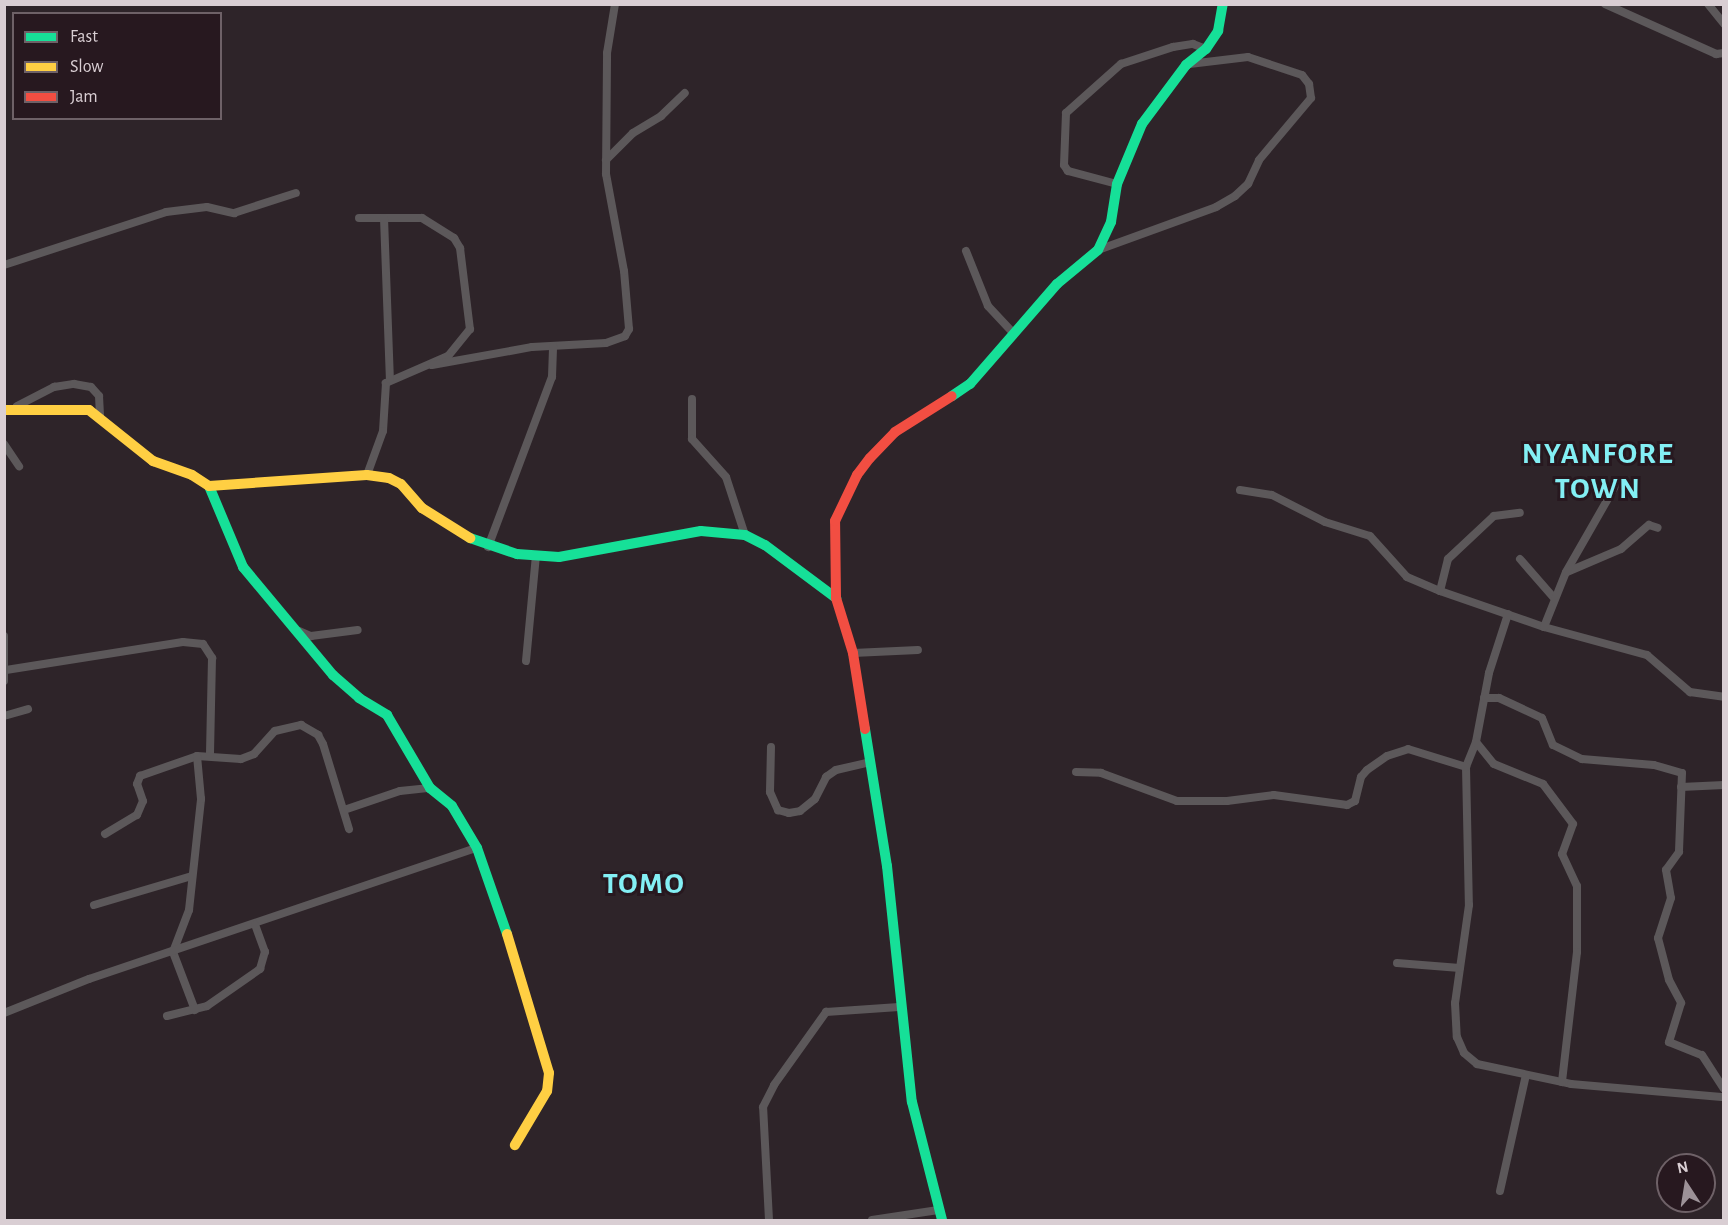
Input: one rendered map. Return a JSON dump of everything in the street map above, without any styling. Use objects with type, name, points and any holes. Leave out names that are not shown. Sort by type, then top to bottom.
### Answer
[{"type":"street","points":[[367,475],[383,431],[386,383],[390,379],[432,365],[553,346],[606,343],[625,336],[629,329],[624,271],[606,160],[607,53],[615,4]]},
{"type":"street","points":[[1098,250],[1111,222],[1117,184],[1142,124],[1186,65],[1206,49],[1218,31],[1223,4]]},
{"type":"street","points":[[1605,4],[1716,54],[1724,53]]},
{"type":"street","points":[[1708,4],[1724,24]]},
{"type":"street","points":[[1117,184],[1068,171],[1064,165],[1066,113],[1121,64],[1173,47],[1193,44],[1206,49]]},
{"type":"street","points":[[872,1221],[940,1216],[912,1102],[899,1007],[887,866],[853,653],[836,598],[835,521],[857,476],[895,432],[970,384],[1057,284],[1098,250],[1216,207],[1235,196],[1248,184],[1265,152],[1311,98],[1309,84],[1302,75],[1248,57],[1186,65]]},
{"type":"street","points":[[606,160],[633,133],[661,116],[685,93]]},
{"type":"street","points":[[4,265],[166,212],[207,207],[234,213],[296,193]]},
{"type":"street","points":[[359,218],[422,218],[448,232],[460,248],[470,329],[459,347],[432,365]]},
{"type":"street","points":[[384,218],[390,379]]},
{"type":"street","points":[[966,251],[988,306],[1013,333]]},
{"type":"street","points":[[488,547],[552,377],[553,346]]},
{"type":"street","points":[[4,410],[16,407],[54,387],[74,384],[91,387],[99,396],[100,416]]},
{"type":"street","points":[[692,399],[692,439],[726,477],[745,535]]},
{"type":"street","points":[[16,407],[76,408],[100,416],[153,461],[192,475],[209,486],[243,567],[333,675],[359,698],[387,715],[430,788],[452,806],[477,848],[522,979],[549,1073],[547,1091],[515,1145]]},
{"type":"street","points":[[4,444],[19,466]]},
{"type":"street","points":[[209,486],[367,475],[401,484],[433,516],[488,547],[536,556],[589,553],[701,531],[745,535],[765,545],[836,598]]},
{"type":"street","points":[[1544,627],[1553,597],[1617,483]]},
{"type":"street","points":[[1240,490],[1272,495],[1324,522],[1370,536],[1407,577],[1440,591],[1544,627],[1647,655],[1690,692],[1724,697]]},
{"type":"street","points":[[1440,591],[1448,559],[1494,516],[1520,513]]},
{"type":"street","points":[[1566,572],[1621,549],[1649,525],[1658,528]]},
{"type":"street","points":[[526,660],[536,556]]},
{"type":"street","points":[[1520,559],[1553,597]]},
{"type":"street","points":[[1508,614],[1484,698],[1476,742],[1466,767],[1469,905],[1455,1003],[1457,1037],[1464,1053],[1477,1064],[1562,1082],[1724,1097]]},
{"type":"street","points":[[299,632],[311,636],[358,630]]},
{"type":"street","points":[[4,636],[6,670],[4,681]]},
{"type":"street","points":[[6,670],[183,642],[203,644],[212,658],[210,756]]},
{"type":"street","points":[[853,653],[918,650]]},
{"type":"street","points":[[1484,698],[1499,698],[1542,718],[1553,745],[1582,759],[1654,765],[1682,773],[1679,852],[1666,870],[1671,898],[1658,938],[1669,980],[1681,1003],[1669,1042],[1702,1055],[1724,1089]]},
{"type":"street","points":[[4,716],[28,709]]},
{"type":"street","points":[[105,834],[137,815],[142,801],[136,784],[140,776],[197,756],[241,759],[254,754],[275,731],[301,725],[308,727],[323,744],[349,829]]},
{"type":"street","points":[[1476,742],[1494,764],[1543,784],[1573,824],[1562,854],[1577,886],[1577,952],[1562,1082]]},
{"type":"street","points":[[771,747],[770,792],[778,810],[789,813],[800,811],[814,799],[826,777],[836,770],[870,762]]},
{"type":"street","points":[[1076,772],[1101,773],[1177,801],[1227,801],[1274,795],[1347,805],[1355,801],[1361,777],[1367,770],[1387,756],[1408,749],[1466,767]]},
{"type":"street","points":[[195,1010],[173,952],[189,910],[201,799],[197,756]]},
{"type":"street","points":[[1681,787],[1724,785]]},
{"type":"street","points":[[344,810],[400,791],[430,788]]},
{"type":"street","points":[[4,1013],[64,988],[477,848]]},
{"type":"street","points":[[94,905],[192,876]]},
{"type":"street","points":[[167,1016],[195,1010],[240,986],[260,969],[265,952],[255,925]]},
{"type":"street","points":[[1396,963],[1460,968]]},
{"type":"street","points":[[769,1221],[763,1107],[774,1085],[826,1012],[899,1007]]},
{"type":"street","points":[[1500,1191],[1526,1075]]},
{"type":"traffic: fast","points":[[952,396],[970,384],[1057,284],[1098,250],[1111,222],[1117,184],[1142,124],[1186,65],[1206,49],[1218,31],[1223,4]]},
{"type":"traffic: fast","points":[[209,486],[243,567],[333,675],[359,698],[387,715],[430,788],[452,806],[477,848],[507,934]]},
{"type":"traffic: fast","points":[[470,538],[517,554],[559,557],[701,531],[745,535],[765,545],[836,598]]},
{"type":"traffic: fast","points":[[865,729],[887,866],[912,1102],[942,1220]]},
{"type":"traffic: slow","points":[[4,410],[89,410],[153,461],[192,475],[209,486],[367,475],[389,478],[401,484],[422,508],[470,538]]},
{"type":"traffic: slow","points":[[507,934],[549,1073],[547,1091],[515,1145]]},
{"type":"traffic: jam","points":[[865,729],[853,653],[836,598],[835,521],[857,475],[870,458],[895,432],[952,396]]},
{"type":"district","name":"NYANFORE TOWN","points":[[1598,471]]},
{"type":"district","name":"TOMO","points":[[644,884]]}]
